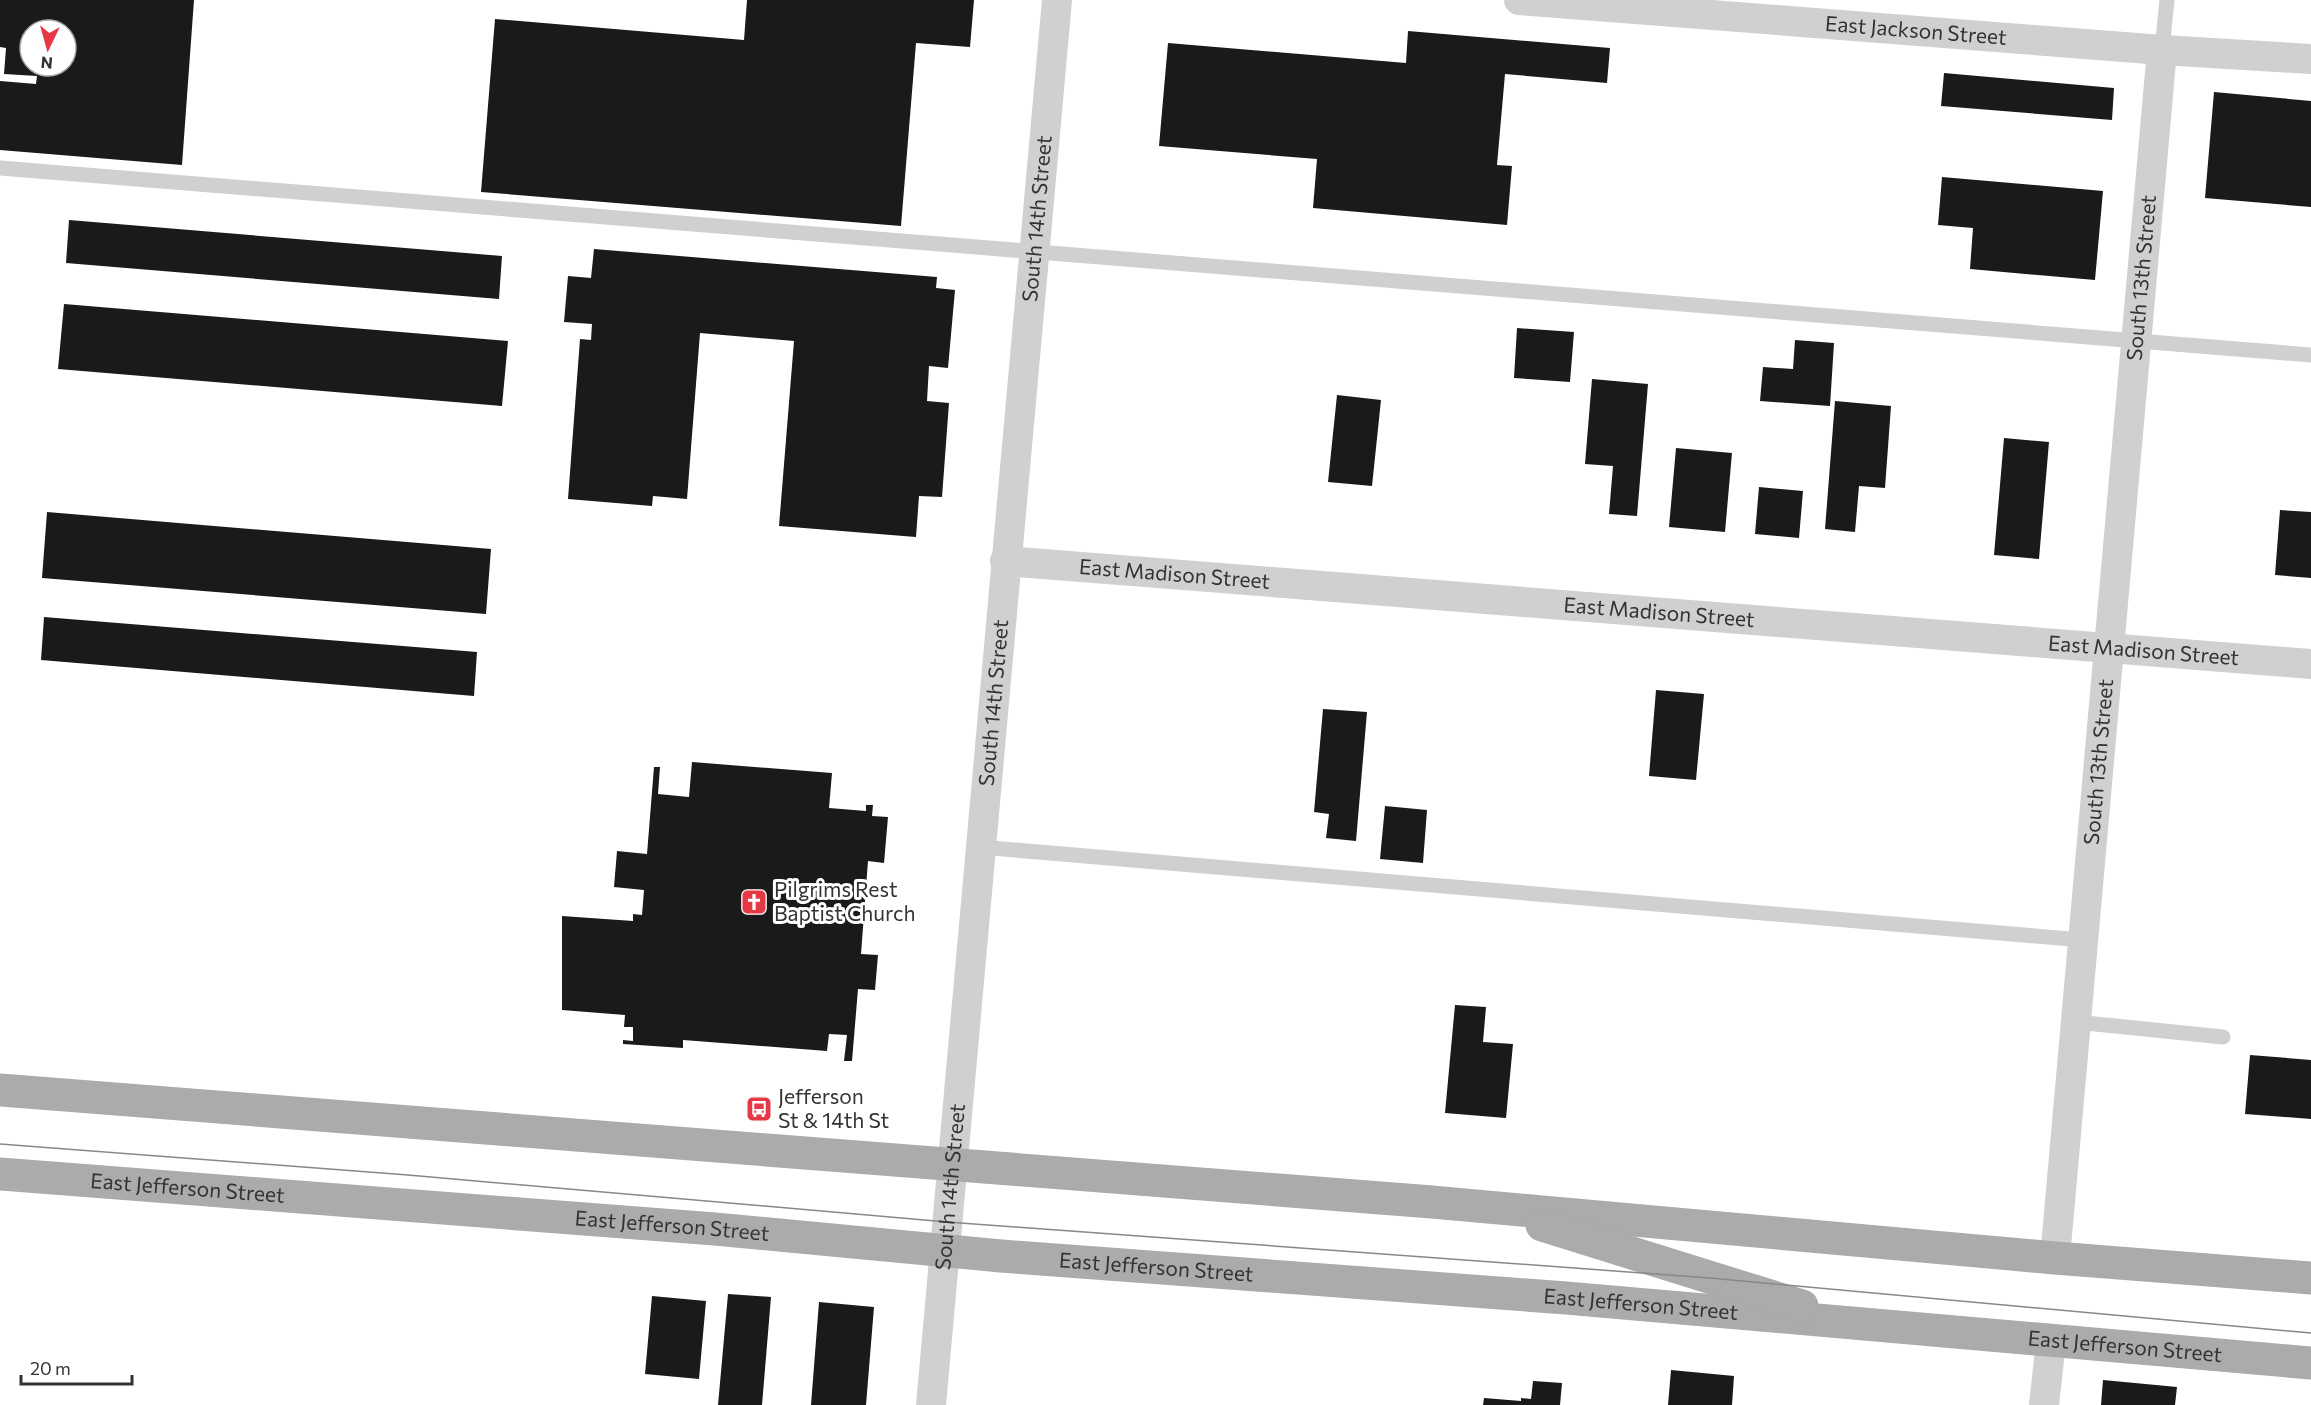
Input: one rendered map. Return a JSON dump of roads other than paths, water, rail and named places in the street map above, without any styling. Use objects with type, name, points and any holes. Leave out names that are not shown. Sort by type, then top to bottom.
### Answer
[{"type":"main road","points":[[0,1090],[1483,1206],[2055,1258],[2311,1278]]},
{"type":"main road","name":"East Jefferson Street","points":[[0,1174],[715,1229],[944,1251],[1566,1298],[2311,1363]]},
{"type":"main road","points":[[1483,1206],[1867,1325]]},
{"type":"street","name":"South 14th Street","points":[[931,1405],[1057,0]]},
{"type":"street","name":"East Jackson Street","points":[[1519,0],[2162,50],[2311,59]]},
{"type":"street","name":"South 13th Street","points":[[2055,1258],[2162,50]]},
{"type":"street","name":"East Madison Street","points":[[1005,561],[2311,664]]},
{"type":"street","points":[[2044,1405],[2050,1341]]},
{"type":"lane","points":[[2162,50],[2167,0]]},
{"type":"lane","points":[[0,168],[2311,355]]},
{"type":"lane","points":[[980,847],[2083,940]]},
{"type":"lane","points":[[2076,1022],[2223,1037]]},
{"type":"tram line","points":[[0,1144],[408,1175],[947,1222],[1710,1278],[2311,1333]]},
{"type":"place","name":"Pilgrims Rest Baptist Church","points":[[754,902]]},
{"type":"place","name":"Jefferson St & 14th St","points":[[759,1109]]}]
